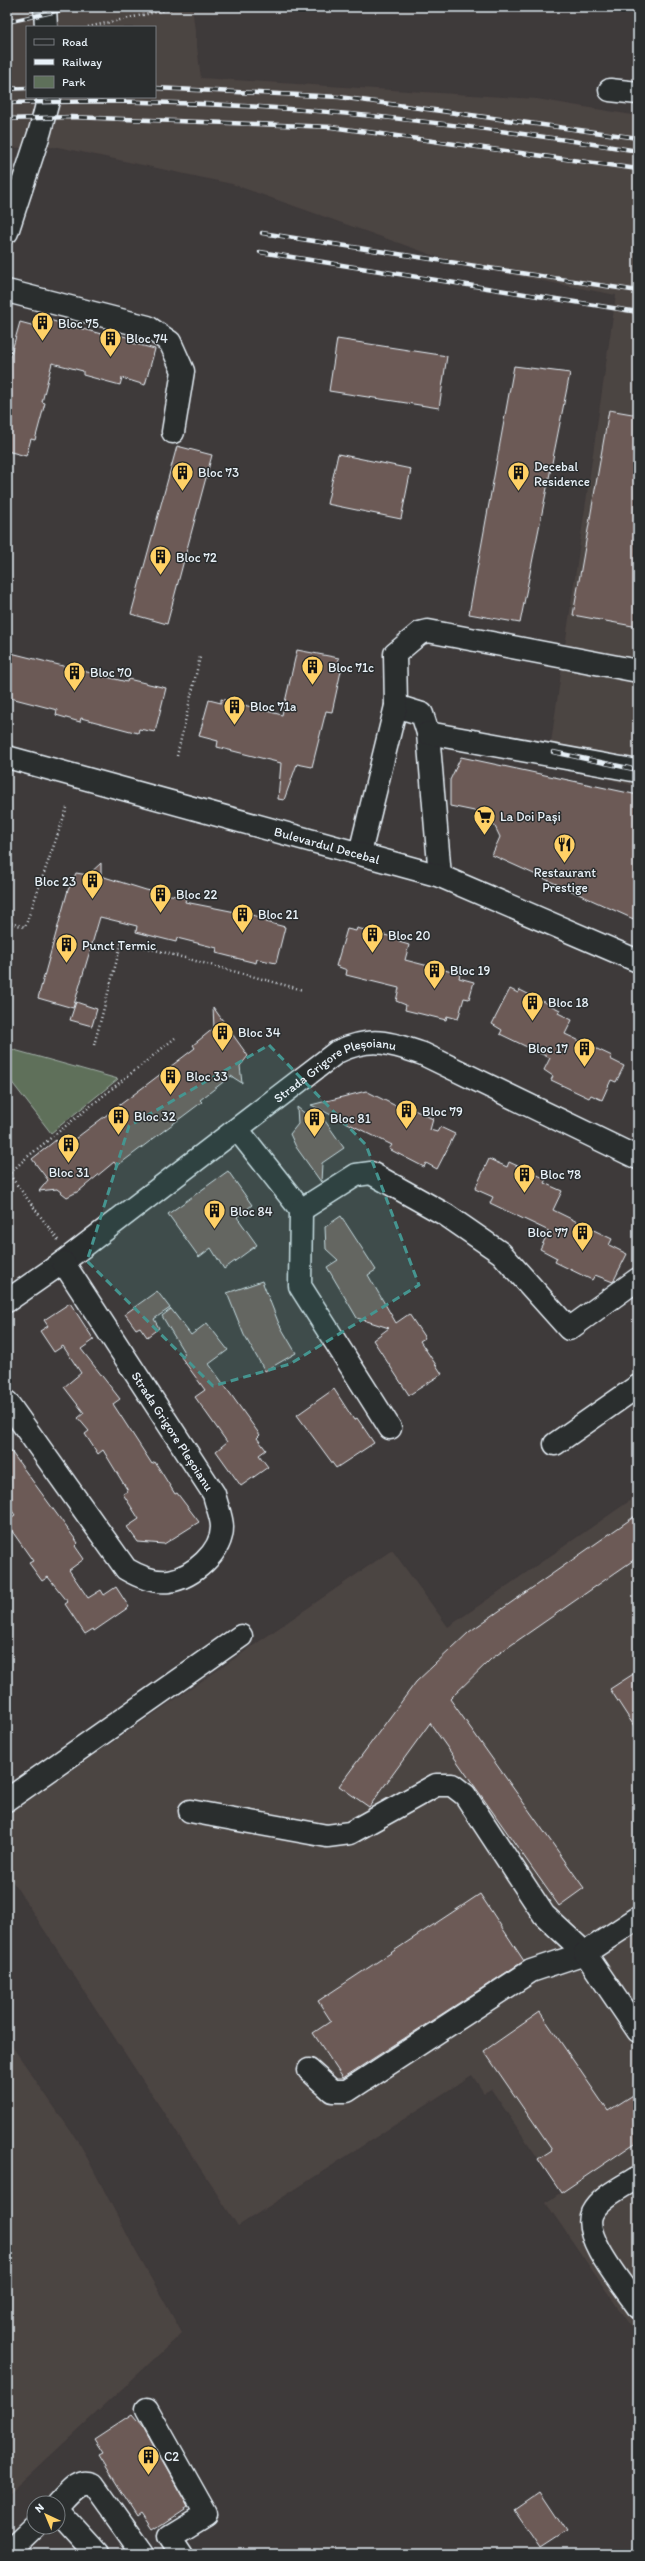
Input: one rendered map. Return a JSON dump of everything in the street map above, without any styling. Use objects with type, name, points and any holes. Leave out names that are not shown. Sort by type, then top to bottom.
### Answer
[{"type":"street","points":[[45,7],[46,26]]},
{"type":"street","points":[[610,90],[638,93]]},
{"type":"street","points":[[7,232],[40,131],[49,98]]},
{"type":"street","points":[[7,291],[148,327],[170,342],[183,371],[173,432]]},
{"type":"street","points":[[360,853],[396,706],[395,654],[416,636],[428,631],[638,671]]},
{"type":"street","points":[[396,706],[422,714],[428,733],[440,876]]},
{"type":"street","points":[[428,733],[638,771]]},
{"type":"street","name":"Bulevardul Decebal","points":[[7,757],[440,876],[638,961]]},
{"type":"street","name":"Strada Grigore Pleșoianu","points":[[7,1300],[67,1259],[337,1052],[356,1043],[388,1042],[423,1054],[638,1158]]},
{"type":"street","points":[[237,1129],[301,1210],[300,1286],[390,1428]]},
{"type":"street","points":[[301,1210],[356,1175],[371,1173],[446,1215],[501,1253],[569,1329],[638,1279]]},
{"type":"street","name":"Strada Grigore Pleșoianu","points":[[7,1402],[126,1569],[141,1578],[169,1581],[194,1570],[217,1548],[222,1527],[214,1494],[67,1259]]},
{"type":"street","points":[[555,1444],[638,1386]]},
{"type":"street","points":[[7,1800],[241,1636]]},
{"type":"street","points":[[190,1811],[327,1836],[350,1833],[436,1785],[452,1785],[465,1795],[544,1915],[584,1953],[638,2031]]},
{"type":"street","points":[[309,2070],[332,2091],[347,2091],[531,1971],[584,1953],[638,1918]]},
{"type":"street","points":[[638,2176],[602,2201],[592,2213],[590,2226],[594,2240],[638,2307]]},
{"type":"street","points":[[147,2409],[206,2514],[170,2536],[182,2554]]},
{"type":"street","points":[[66,2496],[80,2483],[86,2481],[93,2484],[143,2554]]},
{"type":"street","points":[[66,2519],[98,2554]]},
{"type":"street","points":[[7,2554],[26,2535]]},
{"type":"path","points":[[93,26],[179,7]]},
{"type":"path","points":[[176,756],[200,657]]},
{"type":"path","points":[[7,922],[25,927],[67,808]]},
{"type":"path","points":[[94,1045],[122,941],[303,990]]},
{"type":"path","points":[[67,1259],[10,1174],[26,1158],[175,1038]]},
{"type":"highlighted area","points":[[269,1045],[366,1145],[419,1285],[290,1364],[213,1386],[87,1261],[129,1126]]},
{"type":"shaded area","points":[[7,7],[192,7],[201,78],[537,99],[638,116],[638,787],[548,763],[616,295],[461,265],[232,184],[58,147],[7,148]]},
{"type":"shaded area","points":[[638,1495],[638,2337],[546,2203],[561,2192],[491,2089],[484,2093],[472,2075],[238,2226],[7,1873],[7,1815],[392,1550],[448,1627]]},
{"type":"shaded area","points":[[7,2039],[81,2146],[136,2252],[182,2333],[7,2496]]},
{"type":"green space","points":[[7,1048],[118,1079],[51,1133],[7,1076]]},
{"type":"building","points":[[38,317],[105,335],[105,331],[130,338],[128,342],[155,349],[145,385],[122,378],[120,385],[83,375],[83,371],[52,363],[42,402],[45,403],[35,440],[31,439],[26,456],[7,451],[7,368],[20,322],[35,326]]},
{"type":"building","points":[[337,339],[447,356],[439,408],[329,391]]},
{"type":"building","name":"Decebal Residence","points":[[514,366],[570,373],[520,623],[469,614]]},
{"type":"building","points":[[609,410],[638,415],[638,627],[573,615]]},
{"type":"building","points":[[177,446],[212,455],[167,624],[131,614]]},
{"type":"building","points":[[338,454],[411,469],[401,519],[327,504]]},
{"type":"building","points":[[297,650],[339,658],[337,670],[341,671],[332,712],[326,711],[312,767],[297,764],[284,800],[278,799],[281,763],[217,747],[218,741],[199,736],[209,700],[221,703],[221,699],[282,715]]},
{"type":"building","points":[[7,652],[127,682],[128,679],[166,688],[155,732],[139,729],[138,733],[81,718],[80,722],[56,715],[57,710],[7,697]]},
{"type":"building","points":[[461,757],[638,795],[638,921],[492,855],[500,837],[489,814],[450,806],[450,780]]},
{"type":"building","points":[[101,863],[101,876],[146,890],[186,898],[185,902],[266,918],[266,922],[285,927],[276,963],[257,959],[256,963],[216,953],[217,948],[177,938],[176,942],[136,932],[137,926],[100,917],[73,1008],[38,998],[68,890],[76,873],[88,875]]},
{"type":"building","points":[[357,928],[400,939],[399,942],[409,945],[405,960],[460,974],[459,978],[474,982],[469,999],[464,998],[458,1019],[447,1016],[446,1020],[405,1010],[406,1005],[396,1001],[399,988],[346,975],[347,970],[336,966],[347,929],[356,931]]},
{"type":"building","points":[[510,989],[518,993],[520,990],[560,1010],[558,1013],[572,1020],[565,1034],[612,1056],[610,1059],[624,1066],[616,1082],[611,1080],[602,1100],[591,1095],[589,1098],[551,1080],[553,1076],[544,1070],[550,1058],[500,1034],[502,1030],[492,1024]]},
{"type":"building","points":[[76,1002],[97,1009],[92,1026],[70,1020]]},
{"type":"building","points":[[213,1007],[248,1056],[240,1066],[242,1083],[231,1076],[200,1100],[202,1102],[117,1166],[114,1162],[79,1191],[67,1197],[57,1189],[39,1191],[48,1180],[32,1159],[56,1140],[63,1148],[195,1048],[193,1045],[214,1028]]},
{"type":"building","name":"Bloc 79","points":[[366,1091],[404,1110],[406,1106],[433,1119],[430,1130],[437,1132],[440,1127],[455,1134],[437,1169],[426,1163],[424,1167],[389,1149],[392,1145],[311,1105]]},
{"type":"building","name":"Bloc 81","points":[[297,1107],[307,1115],[316,1108],[344,1148],[322,1163],[321,1182],[296,1147],[290,1134],[298,1124]]},
{"type":"building","points":[[489,1159],[507,1167],[509,1162],[546,1179],[544,1183],[562,1191],[553,1210],[612,1239],[609,1245],[627,1254],[613,1282],[595,1275],[592,1280],[555,1262],[557,1258],[540,1249],[549,1231],[490,1203],[493,1197],[475,1189]]},
{"type":"building","name":"Bloc 84","points":[[228,1171],[252,1205],[237,1217],[257,1245],[224,1269],[211,1248],[199,1257],[168,1214]]},
{"type":"building","points":[[341,1216],[376,1270],[368,1275],[396,1323],[409,1314],[425,1338],[420,1341],[442,1374],[409,1395],[373,1340],[389,1328],[357,1318],[327,1267],[338,1260],[326,1249],[325,1227]]},
{"type":"building","points":[[262,1281],[279,1324],[296,1353],[265,1371],[244,1335],[227,1293]]},
{"type":"building","points":[[157,1291],[170,1308],[154,1319],[159,1328],[147,1337],[140,1327],[136,1329],[125,1314]]},
{"type":"building","points":[[70,1303],[94,1340],[81,1349],[120,1399],[113,1404],[152,1464],[155,1462],[175,1494],[177,1493],[199,1522],[164,1544],[138,1542],[127,1527],[139,1519],[123,1494],[128,1491],[103,1450],[98,1454],[85,1434],[89,1431],[78,1418],[84,1413],[64,1387],[81,1373],[63,1346],[54,1352],[40,1331],[48,1326],[44,1320]]},
{"type":"building","points":[[171,1309],[191,1335],[207,1323],[228,1350],[209,1364],[260,1435],[257,1438],[266,1450],[259,1455],[268,1467],[241,1486],[216,1451],[227,1442],[195,1397],[205,1390],[181,1357],[185,1354],[162,1316]]},
{"type":"building","points":[[334,1389],[354,1420],[357,1418],[374,1443],[336,1468],[297,1415]]},
{"type":"building","points":[[7,1446],[78,1543],[75,1546],[84,1559],[69,1570],[88,1598],[101,1590],[104,1595],[116,1587],[129,1607],[94,1631],[93,1629],[85,1634],[65,1604],[68,1602],[48,1577],[42,1581],[29,1563],[33,1561],[7,1524],[7,1520],[15,1515],[7,1504]]},
{"type":"building","points":[[638,1514],[638,1557],[491,1659],[450,1699],[584,1888],[559,1906],[430,1723],[369,1807],[339,1786],[416,1682],[469,1632]]},
{"type":"building","points":[[638,1671],[638,1732],[610,1689]]},
{"type":"building","points":[[480,1894],[524,1961],[343,2078],[313,2033],[331,2021],[318,2001]]},
{"type":"building","points":[[540,2012],[608,2111],[638,2092],[638,2141],[561,2193],[538,2159],[552,2150],[484,2051]]},
{"type":"building","name":"C2","points":[[132,2414],[143,2427],[188,2507],[153,2530],[142,2514],[138,2517],[99,2455],[103,2453],[94,2439]]},
{"type":"building","points":[[540,2492],[566,2531],[540,2548],[514,2510]]},
{"type":"railway","points":[[7,22],[75,7]]},
{"type":"railway","points":[[7,89],[26,88]]},
{"type":"railway","points":[[156,88],[339,97],[638,138]]},
{"type":"railway","points":[[7,103],[86,101],[166,102],[324,112],[481,128],[638,151]]},
{"type":"railway","points":[[7,119],[71,117],[331,127],[638,169]]},
{"type":"railway","points":[[262,233],[638,291]]},
{"type":"railway","points":[[260,252],[638,312]]},
{"type":"railway","points":[[553,752],[638,770]]},
{"type":"place","name":"Bloc 75","points":[[42,342]]},
{"type":"place","name":"Bloc 74","points":[[110,358]]},
{"type":"place","name":"Bloc 73","points":[[183,492]]},
{"type":"place","name":"Decebal Residence","points":[[519,492]]},
{"type":"place","name":"Bloc 72","points":[[160,576]]},
{"type":"place","name":"Bloc 71c","points":[[313,686]]},
{"type":"place","name":"Bloc 70","points":[[74,692]]},
{"type":"place","name":"Bloc 71a","points":[[234,726]]},
{"type":"place","name":"La Doi Pași","points":[[484,836]]},
{"type":"place","name":"Restaurant Prestige","points":[[565,864]]},
{"type":"place","name":"Bloc 23","points":[[92,900]]},
{"type":"place","name":"Bloc 22","points":[[161,914]]},
{"type":"place","name":"Bloc 21","points":[[242,934]]},
{"type":"place","name":"Bloc 20","points":[[373,954]]},
{"type":"place","name":"Punct Termic","points":[[67,964]]},
{"type":"place","name":"Bloc 19","points":[[435,990]]},
{"type":"place","name":"Bloc 18","points":[[532,1022]]},
{"type":"place","name":"Bloc 34","points":[[222,1052]]},
{"type":"place","name":"Bloc 17","points":[[584,1068]]},
{"type":"place","name":"Bloc 33","points":[[170,1096]]},
{"type":"place","name":"Bloc 79","points":[[407,1130]]},
{"type":"place","name":"Bloc 32","points":[[118,1136]]},
{"type":"place","name":"Bloc 81","points":[[315,1138]]},
{"type":"place","name":"Bloc 31","points":[[69,1164]]},
{"type":"place","name":"Bloc 78","points":[[524,1194]]},
{"type":"place","name":"Bloc 84","points":[[214,1230]]},
{"type":"place","name":"Bloc 77","points":[[583,1252]]},
{"type":"place","name":"C2","points":[[149,2476]]}]
